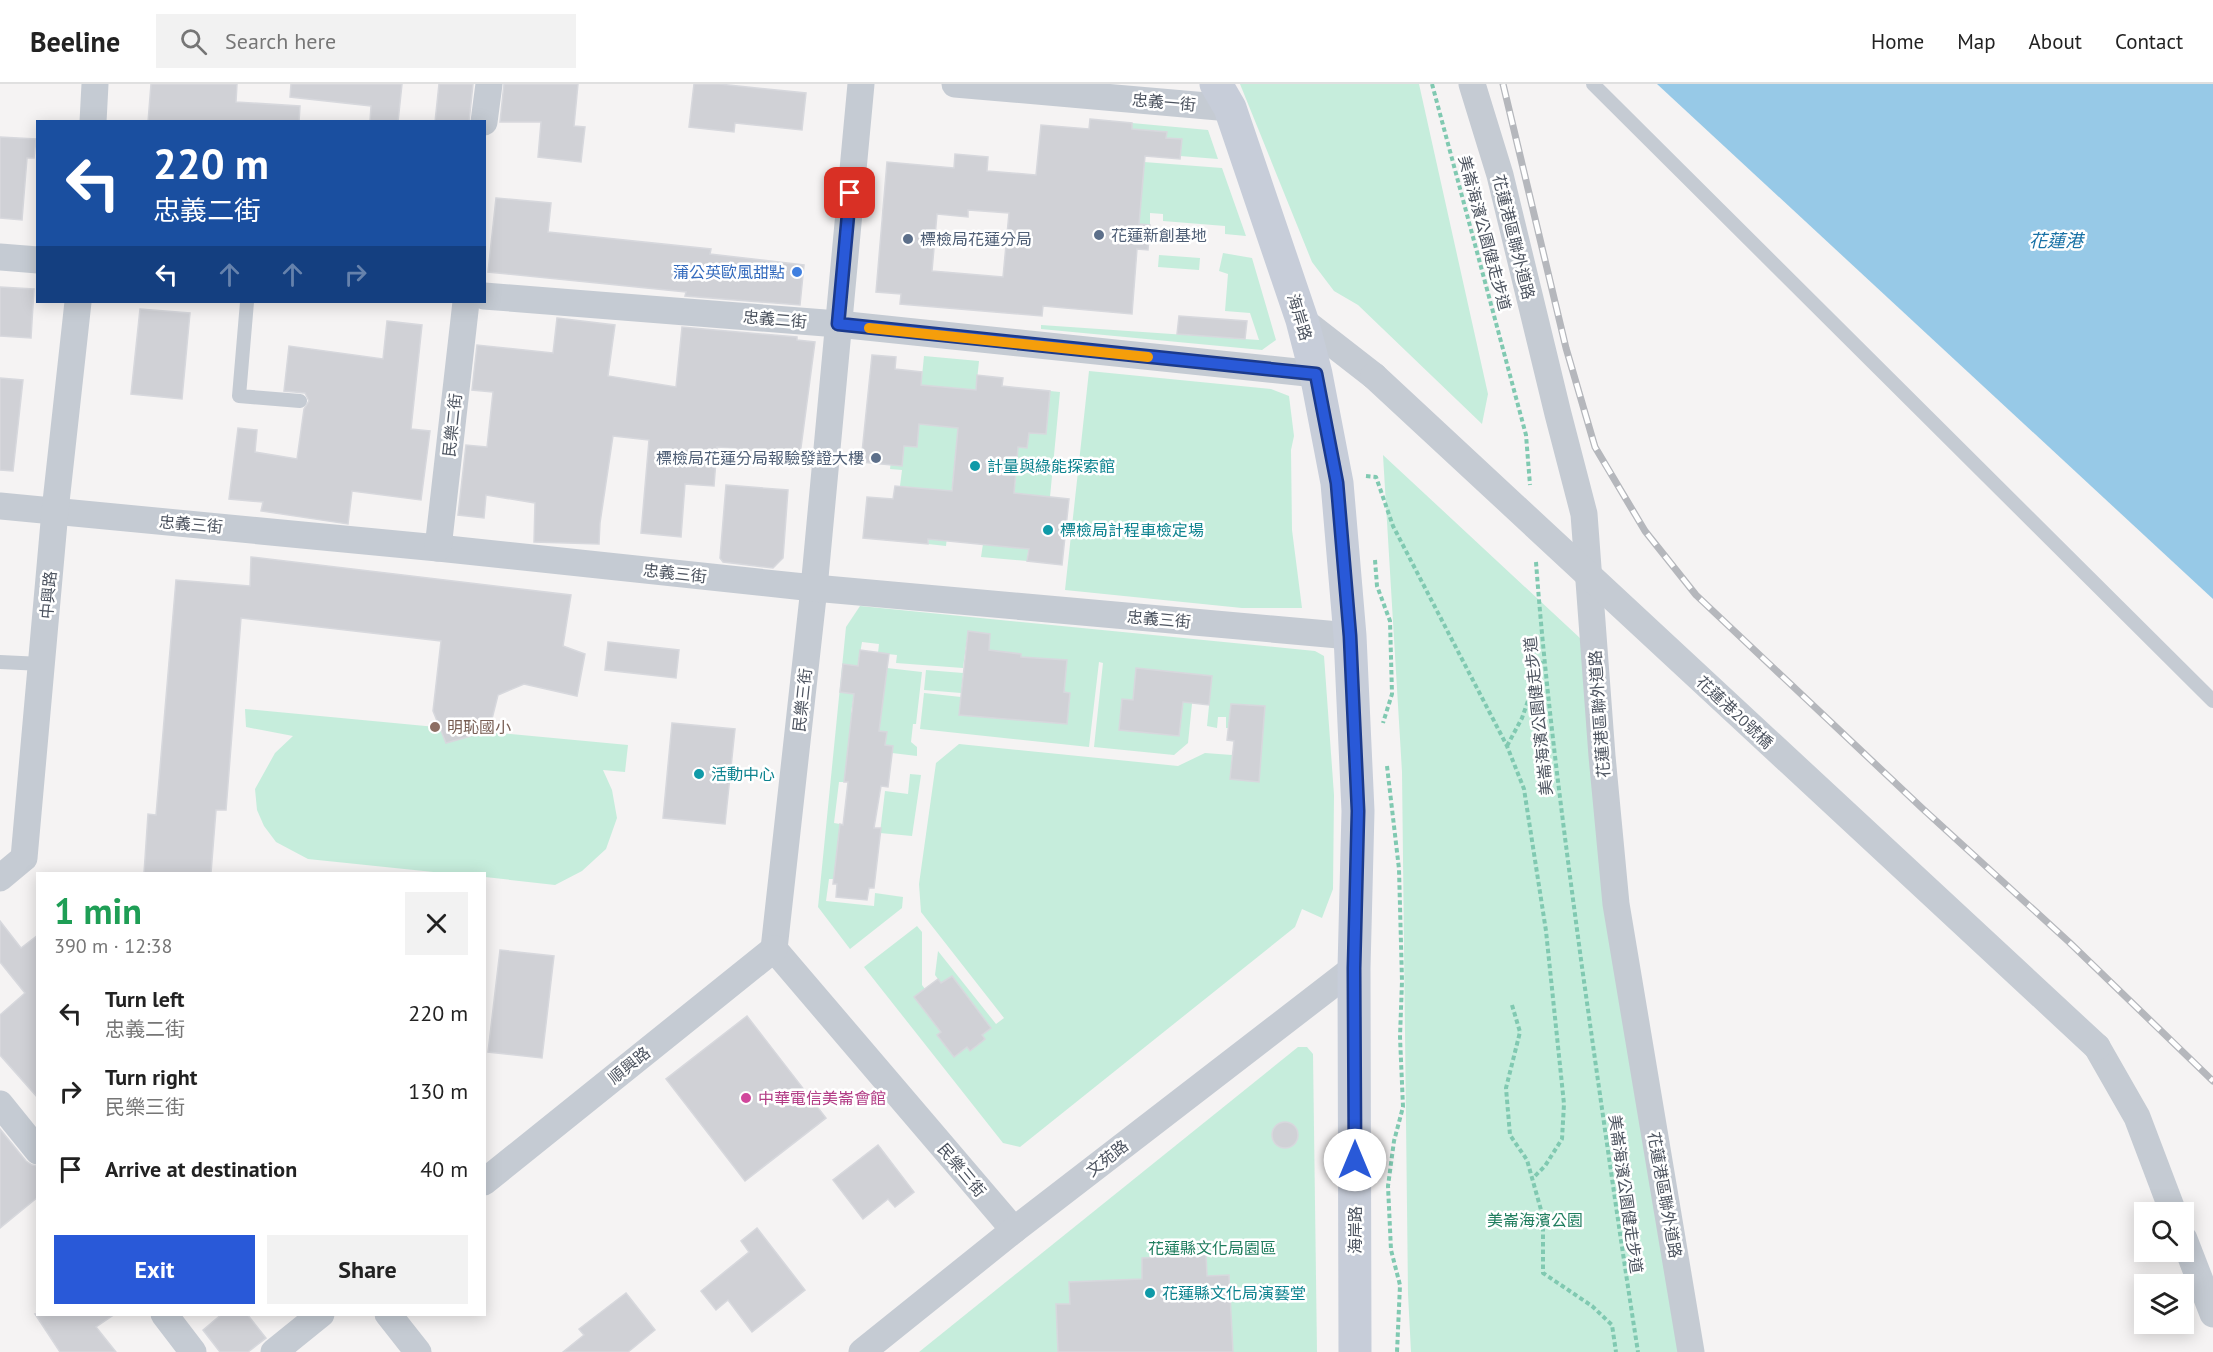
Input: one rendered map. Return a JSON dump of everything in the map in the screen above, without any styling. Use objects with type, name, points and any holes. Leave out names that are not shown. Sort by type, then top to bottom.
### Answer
[{"type":"main road","name":"海岸路","points":[[1223,96],[1302,320],[1316,374],[1357,482],[1350,636],[1358,811],[1354,968],[1355,1352]]},
{"type":"street","points":[[93,120],[95,84]]},
{"type":"street","points":[[484,120],[489,84]]},
{"type":"street","name":"民樂三街","points":[[861,84],[814,588],[774,949],[1014,1230]]},
{"type":"street","name":"忠義一街","points":[[955,84],[1223,96]]},
{"type":"street","name":"花蓮港區聯外道路","points":[[1472,84],[1500,175],[1584,514],[1602,756],[1616,904],[1691,1352]]},
{"type":"street","points":[[0,257],[36,260]]},
{"type":"street","name":"忠義二街","points":[[486,296],[838,324],[1316,374]]},
{"type":"street","name":"中興路","points":[[0,878],[31,867],[42,664],[55,511],[78,303]]},
{"type":"street","name":"民樂二街","points":[[438,548],[466,303]]},
{"type":"street","name":"花蓮港20號橋","points":[[1302,320],[1374,376],[2097,1047],[2137,1117],[2170,1202]]},
{"type":"street","name":"忠義三街","points":[[0,506],[438,548],[814,588],[1350,636]]},
{"type":"street","name":"順興路","points":[[486,1180],[774,949]]},
{"type":"street","name":"文苑路","points":[[862,1352],[1014,1230],[1354,968]]},
{"type":"street","points":[[0,1104],[36,1149]]},
{"type":"street","points":[[2193,1262],[2213,1314]]},
{"type":"street","points":[[166,1316],[193,1352]]},
{"type":"street","points":[[274,1352],[319,1316]]},
{"type":"street","points":[[390,1316],[418,1352]]},
{"type":"lane","points":[[1593,84],[2213,701]]},
{"type":"lane","points":[[247,303],[239,396],[300,401]]},
{"type":"lane","points":[[0,662],[42,664]]},
{"type":"path","name":"美崙海濱公園健走步道","points":[[1432,84],[1526,435],[1531,494]]},
{"type":"path","points":[[1357,482],[1376,477],[1393,526],[1507,746],[1524,789],[1546,931],[1564,1104],[1562,1139],[1545,1166],[1533,1178]]},
{"type":"path","points":[[1374,553],[1377,586],[1390,621],[1392,694],[1381,732]]},
{"type":"path","name":"美崙海濱公園健走步道","points":[[1535,553],[1543,659],[1558,792],[1609,1167],[1638,1352]]},
{"type":"path","points":[[1507,746],[1522,718],[1543,659]]},
{"type":"path","points":[[1385,755],[1399,869],[1402,981],[1400,1037],[1403,1107],[1394,1141],[1388,1186],[1391,1250],[1400,1285],[1397,1352]]},
{"type":"path","points":[[1512,1005],[1520,1032],[1506,1088],[1510,1135],[1527,1160],[1544,1217],[1543,1273],[1592,1306],[1612,1325],[1616,1352]]},
{"type":"green space","points":[[1240,84],[1419,84],[1488,394],[1482,424],[1358,305],[1334,291],[1312,262]]},
{"type":"green space","points":[[1132,123],[1208,130],[1218,159],[1180,156],[1182,139],[1166,138],[1166,132],[1148,130],[1131,135]]},
{"type":"green space","points":[[1144,162],[1222,168],[1246,236],[1225,234],[1225,226],[1163,221],[1163,214],[1150,213],[1150,225],[1139,224]]},
{"type":"green space","points":[[1223,253],[1252,258],[1276,340],[1262,350],[1041,329],[1041,325],[1259,340],[1250,313],[1225,311],[1228,274],[1219,271]]},
{"type":"green space","points":[[1159,255],[1200,258],[1199,270],[1158,267]]},
{"type":"green space","points":[[924,356],[979,361],[976,390],[945,387],[976,430],[955,458],[946,546],[928,544],[936,490],[900,486],[902,470],[890,469],[893,445],[917,447],[918,436],[916,436]]},
{"type":"green space","points":[[1089,371],[1271,389],[1289,396],[1294,436],[1291,450],[1292,530],[1302,608],[1242,608],[1065,590]]},
{"type":"green space","points":[[1050,391],[1060,392],[1050,497],[1034,495],[1027,561],[981,557],[983,544],[1011,525],[1016,475],[998,445],[1027,448],[1029,433],[1045,434]]},
{"type":"green space","name":"美崙海濱公園","points":[[1383,455],[1581,639],[1685,1352],[1411,1352],[1408,1294],[1402,772]]},
{"type":"green space","points":[[860,606],[1315,651],[1324,656],[1334,795],[1333,889],[1322,918],[1302,909],[1295,927],[1020,1147],[1003,1143],[864,967],[917,926],[922,932],[922,985],[925,989],[915,997],[941,1032],[938,1035],[954,1056],[967,1047],[970,1050],[985,1039],[982,1035],[991,1028],[952,976],[941,983],[935,975],[938,951],[996,1024],[1004,1018],[921,912],[919,884],[936,763],[959,744],[1178,766],[1205,753],[1232,755],[1230,779],[1259,782],[1265,706],[1236,704],[1235,717],[1229,728],[1226,728],[1226,717],[1218,717],[1217,728],[1207,726],[1212,676],[1195,674],[1188,743],[1174,755],[1094,747],[1103,663],[1099,662],[1089,747],[920,729],[924,693],[961,697],[959,715],[1003,719],[1006,688],[1019,672],[1021,654],[996,651],[988,655],[990,634],[968,631],[963,668],[896,663],[897,655],[878,653],[879,644],[862,642],[858,666],[843,665],[840,692],[854,694],[851,713],[881,716],[887,668],[922,672],[916,724],[913,724],[911,742],[917,747],[917,756],[892,753],[885,745],[887,732],[844,782],[839,782],[834,823],[840,824],[834,879],[829,879],[826,901],[874,906],[875,893],[903,897],[902,908],[850,949],[818,907],[846,627]]},
{"type":"green space","points":[[926,670],[963,673],[961,693],[924,690]]},
{"type":"green space","points":[[245,709],[628,745],[625,772],[603,770],[612,790],[617,818],[606,849],[582,871],[555,885],[486,877],[486,872],[433,872],[308,859],[276,842],[264,826],[257,810],[255,789],[275,753],[293,736],[246,727]]},
{"type":"green space","points":[[910,774],[921,775],[912,836],[880,833],[885,791],[908,794]]},
{"type":"green space","name":"花蓮縣文化局園區","points":[[1298,1047],[1307,1047],[1313,1054],[1317,1352],[919,1352]]},
{"type":"water","name":"花蓮港","points":[[1657,84],[2213,84],[2213,599]]},
{"type":"building","points":[[151,84],[237,84],[236,102],[300,106],[299,120],[148,120]]},
{"type":"building","points":[[291,84],[402,84],[398,120],[370,120],[371,106],[290,97]]},
{"type":"building","points":[[439,84],[473,84],[469,120],[435,120]]},
{"type":"building","points":[[504,84],[578,84],[574,126],[585,127],[581,162],[538,157],[541,122],[500,122]]},
{"type":"building","points":[[694,84],[719,84],[806,93],[802,130],[735,123],[734,132],[689,127]]},
{"type":"building","points":[[1090,119],[1132,123],[1132,129],[1167,132],[1166,138],[1182,139],[1180,159],[1145,156],[1139,224],[1150,225],[1148,250],[1137,249],[1132,314],[1043,306],[1042,316],[900,304],[901,294],[876,292],[887,162],[954,168],[955,154],[988,157],[987,171],[1036,175],[1041,125],[1089,129]],"holes":[[[968,210],[1009,213],[1003,277],[932,271],[937,214],[968,217]]]},
{"type":"building","points":[[0,137],[36,139],[34,158],[27,158],[22,220],[0,218]]},
{"type":"building","points":[[496,198],[551,203],[548,232],[711,249],[710,254],[804,265],[800,305],[685,296],[686,292],[488,272]]},
{"type":"building","points":[[0,287],[34,289],[31,338],[0,336]]},
{"type":"building","points":[[140,309],[190,313],[182,399],[131,394]]},
{"type":"building","points":[[1179,316],[1247,321],[1245,339],[1177,334]]},
{"type":"building","points":[[557,318],[615,325],[608,376],[676,387],[682,327],[797,337],[797,340],[815,342],[800,455],[717,447],[714,486],[685,484],[681,537],[641,533],[649,440],[613,436],[599,544],[534,542],[535,503],[486,495],[484,518],[458,515],[466,445],[487,447],[493,392],[472,390],[477,345],[553,353]]},
{"type":"building","points":[[387,321],[422,325],[411,429],[430,431],[421,500],[352,491],[348,524],[261,511],[263,502],[229,499],[238,428],[257,430],[255,452],[297,459],[304,409],[309,401],[305,393],[284,391],[289,346],[383,359]]},
{"type":"building","points":[[872,355],[896,357],[895,369],[922,372],[921,385],[976,390],[977,375],[1003,378],[1002,386],[1050,391],[1046,434],[1029,433],[1027,448],[1018,447],[1014,493],[1069,499],[1062,565],[1027,561],[1029,549],[928,539],[928,544],[863,538],[867,497],[893,499],[895,486],[952,491],[958,428],[919,424],[917,447],[904,446],[902,466],[861,462]]},
{"type":"building","points":[[0,378],[23,380],[13,471],[0,470]]},
{"type":"building","points":[[726,485],[788,490],[783,558],[773,568],[723,562],[720,558]]},
{"type":"building","points":[[251,557],[571,595],[563,646],[585,654],[577,696],[524,684],[498,695],[489,731],[446,743],[433,711],[441,641],[241,618],[226,810],[216,810],[211,872],[144,872],[148,814],[156,815],[176,580],[250,586]]},
{"type":"building","points":[[968,631],[990,634],[989,650],[1021,654],[1021,657],[1067,660],[1064,692],[1070,693],[1067,724],[959,715]]},
{"type":"building","points":[[608,642],[679,650],[676,678],[605,670]]},
{"type":"building","points":[[860,650],[889,654],[879,731],[887,732],[885,745],[893,746],[888,787],[881,786],[874,828],[881,828],[874,888],[869,888],[867,900],[836,897],[837,884],[833,884],[840,824],[843,825],[848,782],[844,782],[854,694],[840,692],[843,664],[858,666]]},
{"type":"building","points":[[1136,668],[1212,676],[1209,705],[1183,702],[1179,736],[1119,730],[1122,699],[1133,700]]},
{"type":"building","points":[[1231,704],[1265,706],[1259,782],[1230,779],[1234,741],[1227,740]]},
{"type":"building","name":"活動中心","points":[[672,723],[735,729],[725,824],[663,818]]},
{"type":"building","points":[[0,921],[21,948],[36,937],[36,1096],[0,1055],[0,1015],[25,993],[0,962]]},
{"type":"building","points":[[500,950],[554,956],[542,1058],[488,1052]]},
{"type":"building","points":[[952,976],[991,1028],[982,1035],[985,1039],[970,1051],[967,1047],[954,1057],[937,1035],[941,1032],[914,997],[938,979],[941,983]]},
{"type":"building","name":"中華電信美崙會館","points":[[747,1016],[826,1118],[745,1181],[666,1079]]},
{"type":"building","points":[[1285,1122],[1294,1126],[1298,1135],[1294,1144],[1285,1148],[1276,1144],[1272,1135],[1276,1126]]},
{"type":"building","points":[[0,1129],[26,1161],[36,1166],[36,1199],[0,1228]]},
{"type":"building","points":[[878,1145],[914,1192],[895,1207],[888,1199],[863,1219],[833,1180]]},
{"type":"building","points":[[757,1228],[805,1290],[752,1332],[728,1300],[716,1310],[701,1291],[749,1252],[741,1241]]},
{"type":"building","name":"花蓮縣文化局演藝堂","points":[[1206,1255],[1207,1276],[1229,1275],[1233,1352],[1058,1352],[1056,1304],[1070,1304],[1069,1282],[1142,1279],[1142,1258]]},
{"type":"building","points":[[626,1293],[655,1330],[628,1352],[563,1352],[584,1335],[579,1329]]},
{"type":"building","points":[[36,1316],[112,1316],[96,1327],[116,1352],[60,1352]]},
{"type":"building","points":[[220,1316],[249,1316],[266,1338],[248,1352],[220,1352],[203,1330]]},
{"type":"railway","points":[[1503,84],[1566,348],[1595,447],[1645,531],[1696,595],[1923,809],[2069,942],[2213,1081]]},
{"type":"slow traffic","points":[[869,328],[1148,357]]},
{"type":"place","name":"花蓮新創基地","points":[[1099,235]]},
{"type":"place","name":"標檢局花蓮分局","points":[[908,239]]},
{"type":"place","name":"蒲公英歐風甜點","points":[[797,272]]},
{"type":"place","name":"標檢局花蓮分局報驗發證大樓","points":[[876,458]]},
{"type":"place","name":"計量與綠能探索館","points":[[975,466]]},
{"type":"place","name":"標檢局計程車檢定場","points":[[1048,530]]},
{"type":"place","name":"明恥國小","points":[[435,727]]},
{"type":"place","name":"活動中心","points":[[699,774]]},
{"type":"place","name":"中華電信美崙會館","points":[[746,1098]]},
{"type":"place","name":"花蓮縣文化局演藝堂","points":[[1150,1293]]},
{"type":"route","points":[[850,193],[838,324],[1316,374],[1337,483],[1350,636],[1358,811],[1354,968],[1355,1160]]}]
